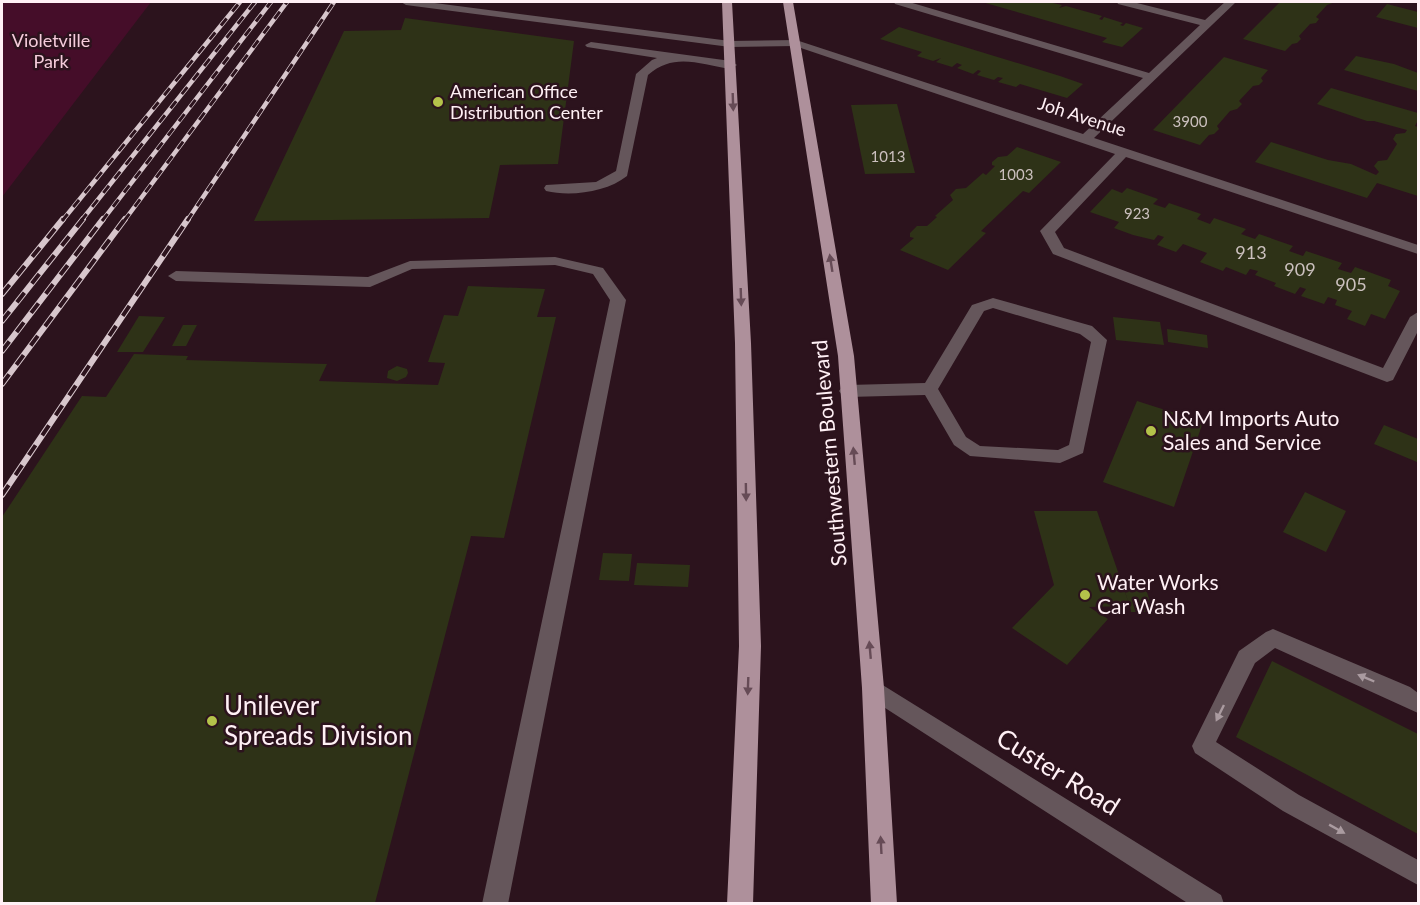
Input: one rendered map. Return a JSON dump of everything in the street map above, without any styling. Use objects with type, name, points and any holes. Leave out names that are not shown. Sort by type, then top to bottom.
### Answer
[{"type":"main road","points":[[727,2],[743,343],[750,646],[740,903]]},
{"type":"main road","name":"Southwestern Boulevard","points":[[788,2],[846,356],[873,688],[884,903]]},
{"type":"street","name":"Joh Avenue","points":[[406,2],[730,44],[796,43],[1419,250]]},
{"type":"street","points":[[899,2],[1151,77]]},
{"type":"street","points":[[1122,2],[1207,24]]},
{"type":"street","points":[[1087,138],[1231,2]]},
{"type":"street","points":[[591,45],[731,65]]},
{"type":"street","points":[[551,188],[595,186],[614,181],[622,173],[642,74],[656,62],[673,57]]},
{"type":"street","points":[[1125,151],[1047,231],[1058,250],[1387,376],[1419,317]]},
{"type":"street","points":[[176,276],[370,282],[410,265],[555,261],[598,271],[618,300],[495,903]]},
{"type":"street","points":[[993,303],[1086,330],[1099,340],[1077,449],[1060,457],[976,452],[960,441],[930,389],[978,308],[993,303]]},
{"type":"street","points":[[848,391],[930,389]]},
{"type":"street","points":[[1419,704],[1402,694],[1273,638],[1247,657],[1203,746],[1291,803],[1419,873]]},
{"type":"street","name":"Custer Road","points":[[873,688],[1212,903]]},
{"type":"green space","name":"Violetville Park","points":[[2,2],[151,2],[2,197]]},
{"type":"building","points":[[982,2],[1048,2],[1062,5],[1059,8],[1066,6],[1102,16],[1099,19],[1102,20],[1104,17],[1123,23],[1120,25],[1123,26],[1126,23],[1143,28],[1122,47],[1102,42],[1107,38]]},
{"type":"building","points":[[1280,2],[1335,2],[1327,5],[1316,17],[1319,19],[1316,23],[1310,24],[1299,36],[1301,39],[1285,51],[1243,39]]},
{"type":"building","points":[[1387,4],[1418,12],[1418,28],[1376,17]]},
{"type":"building","name":"American Office Distribution Center","points":[[405,18],[574,41],[558,164],[500,165],[489,218],[254,221],[344,31],[401,30]]},
{"type":"building","points":[[899,27],[1083,84],[1067,98],[1020,84],[1016,87],[998,82],[1003,78],[998,77],[994,80],[977,75],[981,71],[978,70],[973,74],[957,68],[962,65],[957,63],[952,67],[936,62],[941,58],[933,61],[917,56],[922,52],[880,39]]},
{"type":"building","points":[[1356,56],[1394,64],[1418,73],[1418,91],[1344,70]]},
{"type":"building","points":[[1224,57],[1268,70],[1261,78],[1263,81],[1253,86],[1239,101],[1242,104],[1230,111],[1217,126],[1219,129],[1209,135],[1200,145],[1153,130]]},
{"type":"building","points":[[1331,88],[1418,113],[1415,126],[1418,127],[1418,196],[1377,183],[1367,198],[1255,162],[1271,142],[1328,160],[1351,164],[1376,175],[1379,172],[1374,166],[1378,161],[1387,160],[1397,144],[1393,139],[1396,134],[1405,133],[1407,130],[1367,121],[1317,104]]},
{"type":"building","points":[[897,104],[915,173],[865,174],[851,105]]},
{"type":"building","points":[[1017,147],[1061,162],[1029,193],[1023,191],[981,231],[986,233],[948,270],[900,250],[914,238],[910,237],[910,233],[917,226],[927,226],[953,200],[950,195],[956,189],[966,188],[983,173],[986,175],[995,166],[992,162],[998,157],[1007,156]]},
{"type":"building","points":[[1127,188],[1158,199],[1153,204],[1165,208],[1169,203],[1201,214],[1197,219],[1210,224],[1214,218],[1246,229],[1241,234],[1255,239],[1259,234],[1293,246],[1289,251],[1303,256],[1306,251],[1342,263],[1338,269],[1351,273],[1355,267],[1391,280],[1388,286],[1400,291],[1385,319],[1371,314],[1365,326],[1347,319],[1352,311],[1335,305],[1337,300],[1328,297],[1324,304],[1301,296],[1306,289],[1300,287],[1295,294],[1255,275],[1258,271],[1250,269],[1246,275],[1226,267],[1223,271],[1200,262],[1207,253],[1183,244],[1176,252],[1157,245],[1164,237],[1158,235],[1154,240],[1133,235],[1114,228],[1119,222],[1090,212],[1112,189],[1122,193]]},
{"type":"building","name":"Unilever Spreads Division","points":[[468,286],[545,289],[537,317],[556,317],[504,538],[471,536],[375,903],[2,903],[2,517],[82,396],[106,397],[134,354],[188,356],[186,360],[327,364],[319,381],[438,385],[445,363],[428,362],[444,315],[458,316]]},
{"type":"building","points":[[139,316],[165,317],[143,352],[117,352]]},
{"type":"building","points":[[1113,317],[1160,322],[1164,345],[1116,340]]},
{"type":"building","points":[[183,325],[197,325],[186,346],[172,346]]},
{"type":"building","points":[[1167,329],[1207,335],[1208,348],[1168,342]]},
{"type":"building","points":[[397,366],[407,369],[406,377],[397,381],[387,378],[388,371]]},
{"type":"building","points":[[1137,401],[1203,422],[1174,507],[1103,482]]},
{"type":"building","points":[[1384,425],[1418,439],[1417,462],[1374,444]]},
{"type":"building","points":[[1305,492],[1346,511],[1326,552],[1283,532]]},
{"type":"building","name":"Water Works Car Wash","points":[[1034,511],[1097,511],[1128,601],[1121,579],[1143,579],[1153,612],[1131,612],[1130,606],[1089,607],[1108,619],[1067,665],[1012,628],[1054,585]]},
{"type":"building","points":[[603,553],[632,554],[629,581],[599,580]]},
{"type":"building","points":[[637,563],[690,565],[688,587],[634,585]]},
{"type":"building","points":[[1272,661],[1418,734],[1418,834],[1236,737]]},
{"type":"railway","points":[[62,221],[240,2]]},
{"type":"railway","points":[[81,221],[255,2]]},
{"type":"railway","points":[[102,221],[271,2]]},
{"type":"railway","points":[[124,221],[287,2]]},
{"type":"railway","points":[[187,221],[334,2]]},
{"type":"railway","points":[[2,294],[63,219]]},
{"type":"railway","points":[[2,321],[83,219]]},
{"type":"railway","points":[[2,351],[103,219]]},
{"type":"railway","points":[[2,384],[125,219]]},
{"type":"railway","points":[[2,495],[188,219]]},
{"type":"place","name":"American Office Distribution Center","points":[[438,102]]},
{"type":"place","name":"N&M Imports Auto Sales and Service","points":[[1151,431]]},
{"type":"place","name":"Water Works Car Wash","points":[[1085,595]]},
{"type":"place","name":"Unilever Spreads Division","points":[[212,721]]}]
